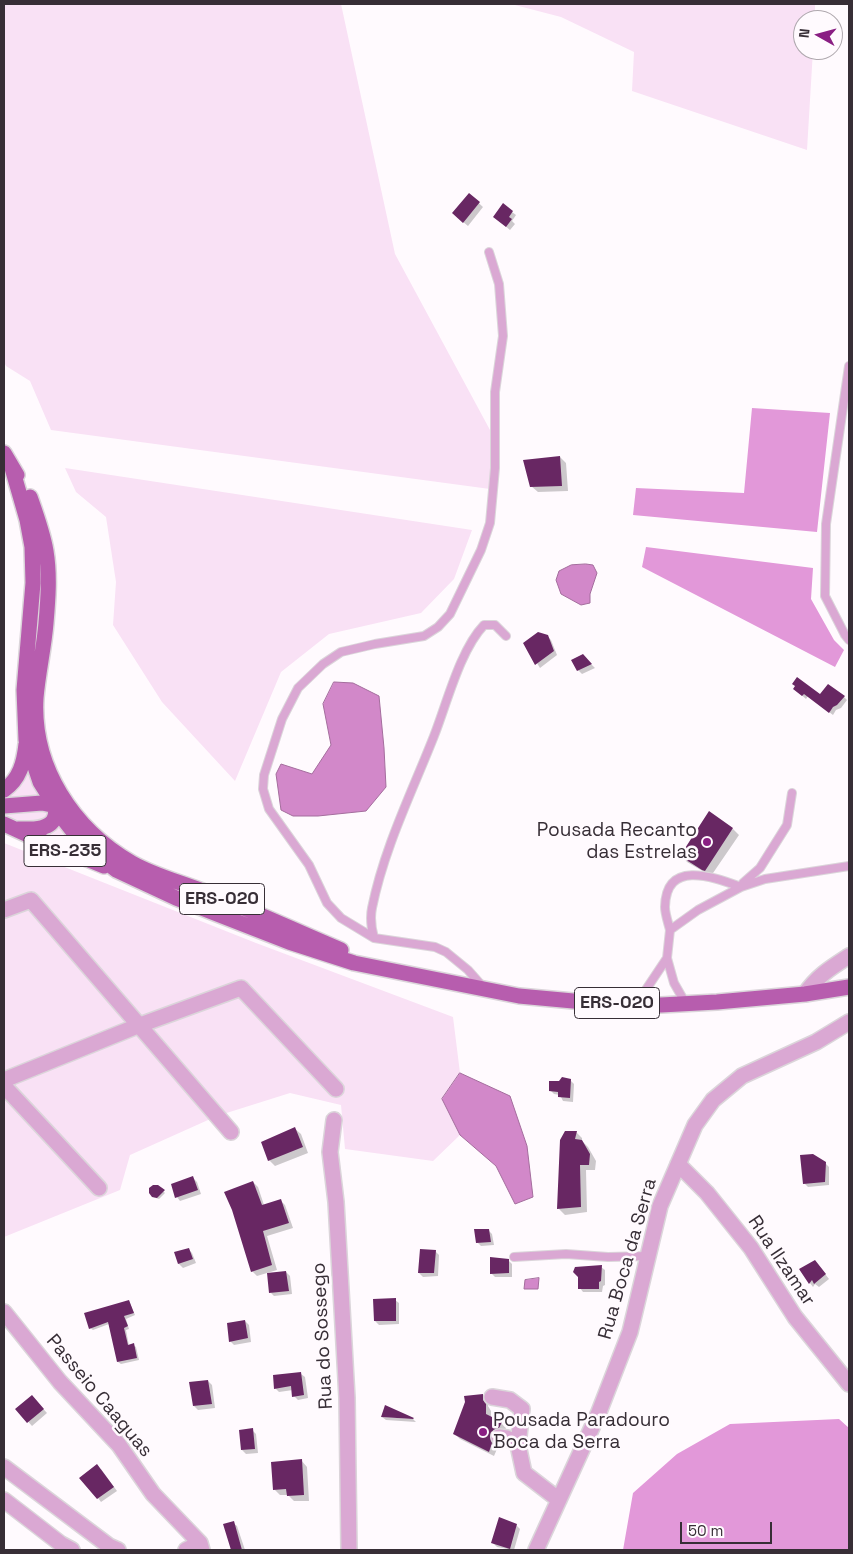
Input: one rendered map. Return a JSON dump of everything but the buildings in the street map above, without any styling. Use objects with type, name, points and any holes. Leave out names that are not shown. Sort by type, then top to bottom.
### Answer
[{"type":"main road","name":"ERS-020","points":[[4,453],[28,491],[46,551],[48,584],[46,625],[39,665],[36,700],[38,731],[44,761],[61,797],[71,811],[89,832],[132,863],[161,877],[205,892],[386,969]]},
{"type":"main road","name":"ERS-020","points":[[12,468],[27,520],[32,548],[33,583],[24,690],[26,740],[40,782],[64,820],[82,843],[116,870],[176,898],[289,942],[354,964],[386,969],[486,991],[584,1002],[686,1004],[806,994],[849,987]]},
{"type":"main road","points":[[4,790],[17,776],[24,763],[26,740]]},
{"type":"main road","points":[[10,826],[41,828],[53,821],[56,816],[54,781]]},
{"type":"main road","points":[[4,806],[42,803],[71,811]]},
{"type":"main road","name":"ERS-235","points":[[10,826],[30,836],[116,870]]},
{"type":"street","points":[[4,910],[31,900],[231,1132]]},
{"type":"street","points":[[806,994],[813,982],[828,969],[849,956]]},
{"type":"street","points":[[4,1080],[140,1025],[241,988],[336,1089]]},
{"type":"street","name":"Rua Boca da Serra","points":[[536,1550],[599,1412],[630,1332],[660,1206],[695,1125],[713,1100],[742,1076],[816,1042],[849,1022]]},
{"type":"street","points":[[4,1086],[99,1188]]},
{"type":"street","name":"Rua do Sossego","points":[[334,1120],[330,1152],[336,1202],[342,1290],[347,1398],[349,1550]]},
{"type":"street","name":"Rua Ilzamar","points":[[678,1164],[707,1193],[751,1248],[795,1317],[849,1384]]},
{"type":"street","name":"Passeio Caaguas","points":[[4,1312],[60,1382],[119,1445],[153,1494],[201,1546]]},
{"type":"street","points":[[492,1397],[510,1400],[522,1409],[518,1445],[524,1473],[559,1500]]},
{"type":"street","points":[[499,1436],[507,1438],[518,1445]]},
{"type":"street","points":[[4,1467],[109,1546],[118,1550]]},
{"type":"street","points":[[4,1500],[61,1544],[72,1550]]},
{"type":"street","points":[[186,1550],[201,1546]]},
{"type":"lane","points":[[486,991],[468,970],[446,952],[435,947],[374,938],[341,918],[327,904],[309,865],[269,810],[263,789],[264,775],[282,719],[298,688],[323,664],[342,652],[375,644],[424,636],[438,627],[450,614],[481,550],[490,523],[495,468],[495,392],[503,336],[498,284],[489,252]]},
{"type":"lane","points":[[849,366],[826,524],[825,596],[849,640]]},
{"type":"lane","points":[[374,938],[370,921],[372,908],[390,845],[459,668],[476,634],[484,626],[495,625],[506,636]]},
{"type":"lane","points":[[741,887],[760,868],[787,824],[792,793]]},
{"type":"lane","points":[[670,930],[698,910],[741,887],[765,879],[849,866]]},
{"type":"lane","points":[[686,1004],[674,983],[668,958],[670,930],[665,907],[672,883],[681,876],[688,874],[722,880],[741,887]]},
{"type":"lane","points":[[634,1004],[668,958]]},
{"type":"lane","points":[[514,1257],[566,1254],[608,1257],[648,1256]]},
{"type":"shaded area","points":[[4,4],[341,4],[395,254],[490,430],[490,489],[51,430],[30,381],[6,366],[4,362]]},
{"type":"shaded area","points":[[511,4],[815,4],[815,10],[793,10],[793,60],[812,60],[807,150],[632,91],[634,52],[561,17]]},
{"type":"shaded area","points":[[752,408],[830,413],[817,532],[633,515],[636,488],[744,493]]},
{"type":"shaded area","points":[[65,468],[472,530],[454,579],[421,613],[329,634],[281,672],[235,781],[162,702],[113,625],[116,582],[106,517],[76,492]]},
{"type":"shaded area","points":[[646,547],[813,568],[811,599],[834,640],[844,650],[835,667],[642,567]]},
{"type":"shaded area","points":[[571,565],[593,565],[597,573],[590,594],[590,603],[581,605],[561,594],[556,580],[559,571]]},
{"type":"shaded area","points":[[334,682],[353,683],[379,696],[386,787],[366,811],[318,816],[293,816],[281,810],[276,774],[281,764],[312,774],[331,745],[323,704]]},
{"type":"shaded area","points":[[28,768],[41,796],[4,799],[5,796]]},
{"type":"shaded area","points":[[50,810],[48,820],[30,824],[16,822],[5,815],[6,812]]},
{"type":"shaded area","points":[[60,823],[84,852],[43,833]]},
{"type":"shaded area","points":[[4,843],[256,943],[453,1017],[460,1073],[442,1099],[460,1135],[433,1161],[345,1149],[341,1105],[290,1093],[217,1116],[130,1155],[120,1190],[4,1237]]},
{"type":"shaded area","points":[[460,1073],[510,1096],[527,1146],[533,1197],[515,1204],[496,1166],[460,1135],[442,1099]]},
{"type":"shaded area","points":[[539,1278],[538,1289],[524,1289],[525,1280]]},
{"type":"shaded area","points":[[839,1419],[849,1428],[849,1550],[623,1550],[633,1493],[677,1454],[730,1424]]},
{"type":"place","name":"Pousada Recanto das Estrelas","points":[[707,842]]},
{"type":"place","name":"Pousada Paradouro Boca da Serra","points":[[483,1432]]}]
